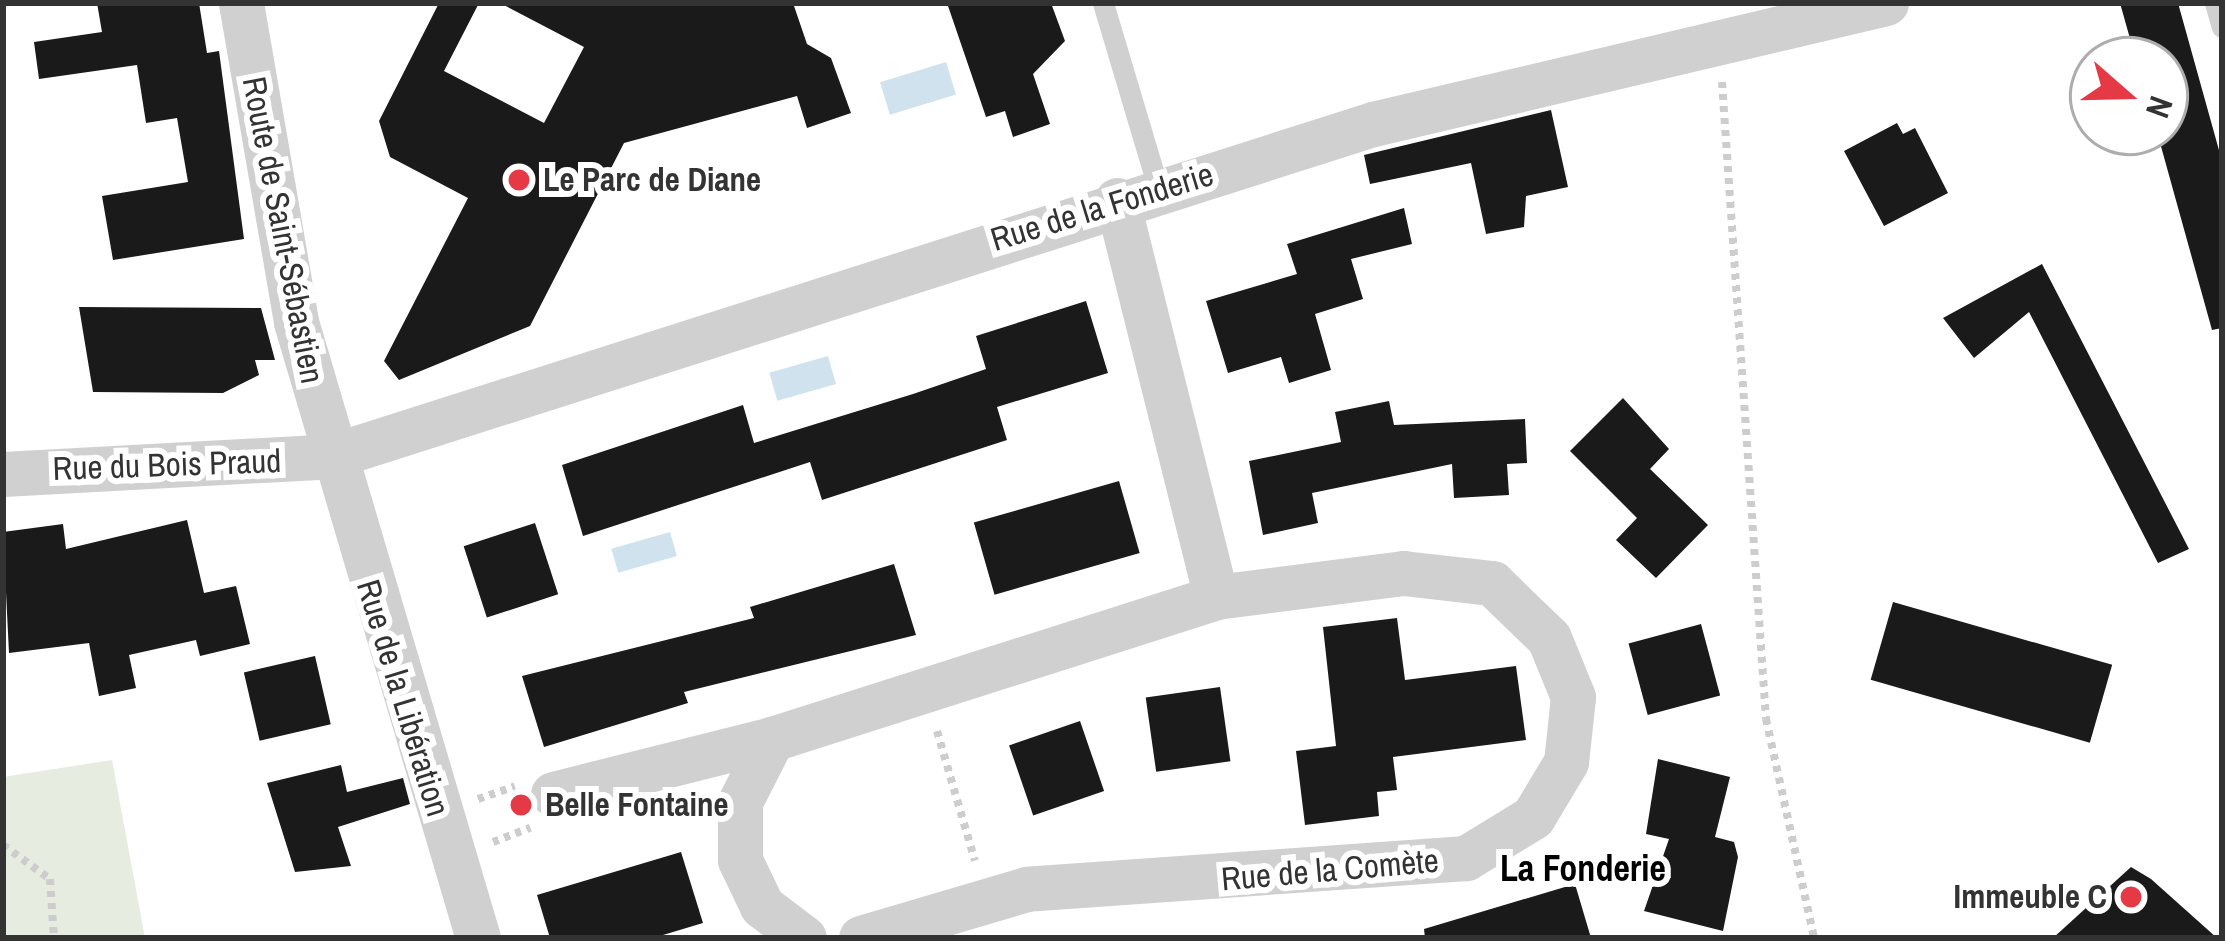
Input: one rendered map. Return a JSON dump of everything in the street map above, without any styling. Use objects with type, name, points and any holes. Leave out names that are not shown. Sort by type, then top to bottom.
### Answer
[{"type":"street","name":"Route de Saint-Sébastien","points":[[241,3],[296,322],[332,456]]},
{"type":"street","name":"Rue de la Fonderie","points":[[332,456],[1138,194],[1496,92],[1719,46],[1886,3]]},
{"type":"street","points":[[1138,194],[1216,597]]},
{"type":"street","name":"Rue du Bois Praud","points":[[3,474],[332,456]]},
{"type":"street","name":"Rue de la Libération","points":[[332,456],[478,938]]},
{"type":"street","name":"Rue de la Comète","points":[[553,794],[772,739],[1216,597],[1403,573],[1492,584],[1550,638],[1573,697],[1567,762],[1533,817],[1466,858],[986,901],[861,938]]},
{"type":"street","points":[[772,739],[740,802],[740,860],[763,906],[804,938]]},
{"type":"lane","points":[[1103,3],[1138,194]]},
{"type":"lane","points":[[2216,3],[2222,28]]},
{"type":"path","points":[[1719,46],[1766,719],[1814,938]]},
{"type":"path","points":[[925,690],[986,901]]},
{"type":"path","points":[[437,812],[542,777],[553,794],[552,820],[452,857]]},
{"type":"path","points":[[3,845],[50,878],[54,938]]},
{"type":"shaded area","points":[[112,760],[145,938],[3,938],[3,777]]},
{"type":"water","points":[[946,62],[956,95],[890,115],[880,82]]},
{"type":"water","points":[[828,356],[836,384],[777,401],[769,373]]},
{"type":"water","points":[[670,532],[677,556],[618,573],[611,549]]},
{"type":"building","points":[[97,3],[199,3],[207,53],[219,51],[244,239],[113,260],[102,196],[188,182],[177,118],[146,123],[137,65],[39,79],[34,42],[102,32]]},
{"type":"building","name":"Le Parc de Diane","points":[[439,3],[479,3],[444,71],[544,123],[584,47],[500,3],[793,3],[807,44],[831,58],[851,113],[807,128],[797,96],[624,143],[530,326],[399,380],[384,361],[468,198],[390,157],[379,121]]},
{"type":"building","points":[[947,3],[1051,3],[1065,41],[1033,74],[1050,124],[1013,137],[1005,111],[986,117]]},
{"type":"building","points":[[2120,3],[2178,3],[2187,36],[2129,36]]},
{"type":"building","points":[[2189,42],[2222,161],[2222,328],[2212,330],[2164,156],[2189,156]]},
{"type":"building","points":[[1551,110],[1568,187],[1526,196],[1524,227],[1486,234],[1471,163],[1370,184],[1364,155]]},
{"type":"building","points":[[1897,123],[1903,134],[1915,128],[1948,193],[1884,226],[1844,151]]},
{"type":"building","points":[[1404,208],[1412,244],[1351,259],[1363,299],[1315,314],[1331,370],[1289,383],[1281,357],[1228,373],[1206,301],[1297,274],[1287,244]]},
{"type":"building","points":[[2042,264],[2189,549],[2158,563],[2029,312],[1974,358],[1943,318]]},
{"type":"building","points":[[1086,301],[1108,373],[997,407],[1007,440],[822,500],[810,462],[583,536],[562,465],[743,405],[754,443],[913,394],[986,369],[976,336]]},
{"type":"building","points":[[79,307],[261,308],[275,360],[255,360],[259,375],[223,393],[93,392]]},
{"type":"building","points":[[1623,398],[1669,449],[1650,469],[1708,525],[1656,578],[1616,540],[1637,518],[1570,451]]},
{"type":"building","points":[[1389,401],[1394,425],[1525,419],[1527,463],[1507,464],[1509,495],[1454,498],[1452,464],[1312,493],[1318,523],[1263,535],[1249,461],[1341,442],[1335,412]]},
{"type":"building","points":[[1119,481],[1140,553],[995,595],[974,523]]},
{"type":"building","points":[[187,520],[204,593],[236,586],[250,644],[200,656],[196,640],[129,655],[136,688],[99,696],[89,643],[9,653],[3,532],[63,524],[66,549]]},
{"type":"building","points":[[535,523],[558,594],[487,618],[464,546]]},
{"type":"building","points":[[894,564],[916,635],[684,692],[688,703],[544,747],[522,676],[754,618],[750,607]]},
{"type":"building","points":[[1893,602],[2112,665],[2090,743],[1871,680]]},
{"type":"building","points":[[1397,618],[1405,680],[1516,666],[1526,740],[1393,757],[1397,790],[1377,792],[1379,816],[1305,825],[1296,751],[1336,746],[1323,627]]},
{"type":"building","points":[[1701,624],[1720,695],[1648,715],[1629,643]]},
{"type":"building","points":[[315,656],[331,724],[260,741],[244,672]]},
{"type":"building","points":[[1220,687],[1230,761],[1156,772],[1146,697]]},
{"type":"building","points":[[1080,721],[1104,791],[1033,815],[1009,745]]},
{"type":"building","points":[[1658,759],[1730,777],[1715,837],[1734,842],[1738,857],[1723,931],[1644,911],[1669,839],[1646,834]]},
{"type":"building","points":[[341,765],[347,792],[403,778],[410,804],[338,827],[351,866],[295,872],[267,783]]},
{"type":"building","points":[[681,852],[703,923],[653,938],[550,938],[537,895]]},
{"type":"building","name":"Immeuble C","points":[[2131,867],[2151,879],[2217,938],[2053,938]]},
{"type":"building","points":[[1575,884],[1591,938],[1425,938],[1424,929]]},
{"type":"place","name":"Le Parc de Diane","points":[[519,180]]},
{"type":"place","name":"Belle Fontaine","points":[[521,805]]},
{"type":"place","name":"Immeuble C","points":[[2131,897]]},
{"type":"district","name":"La Fonderie","points":[[1583,869]]}]
